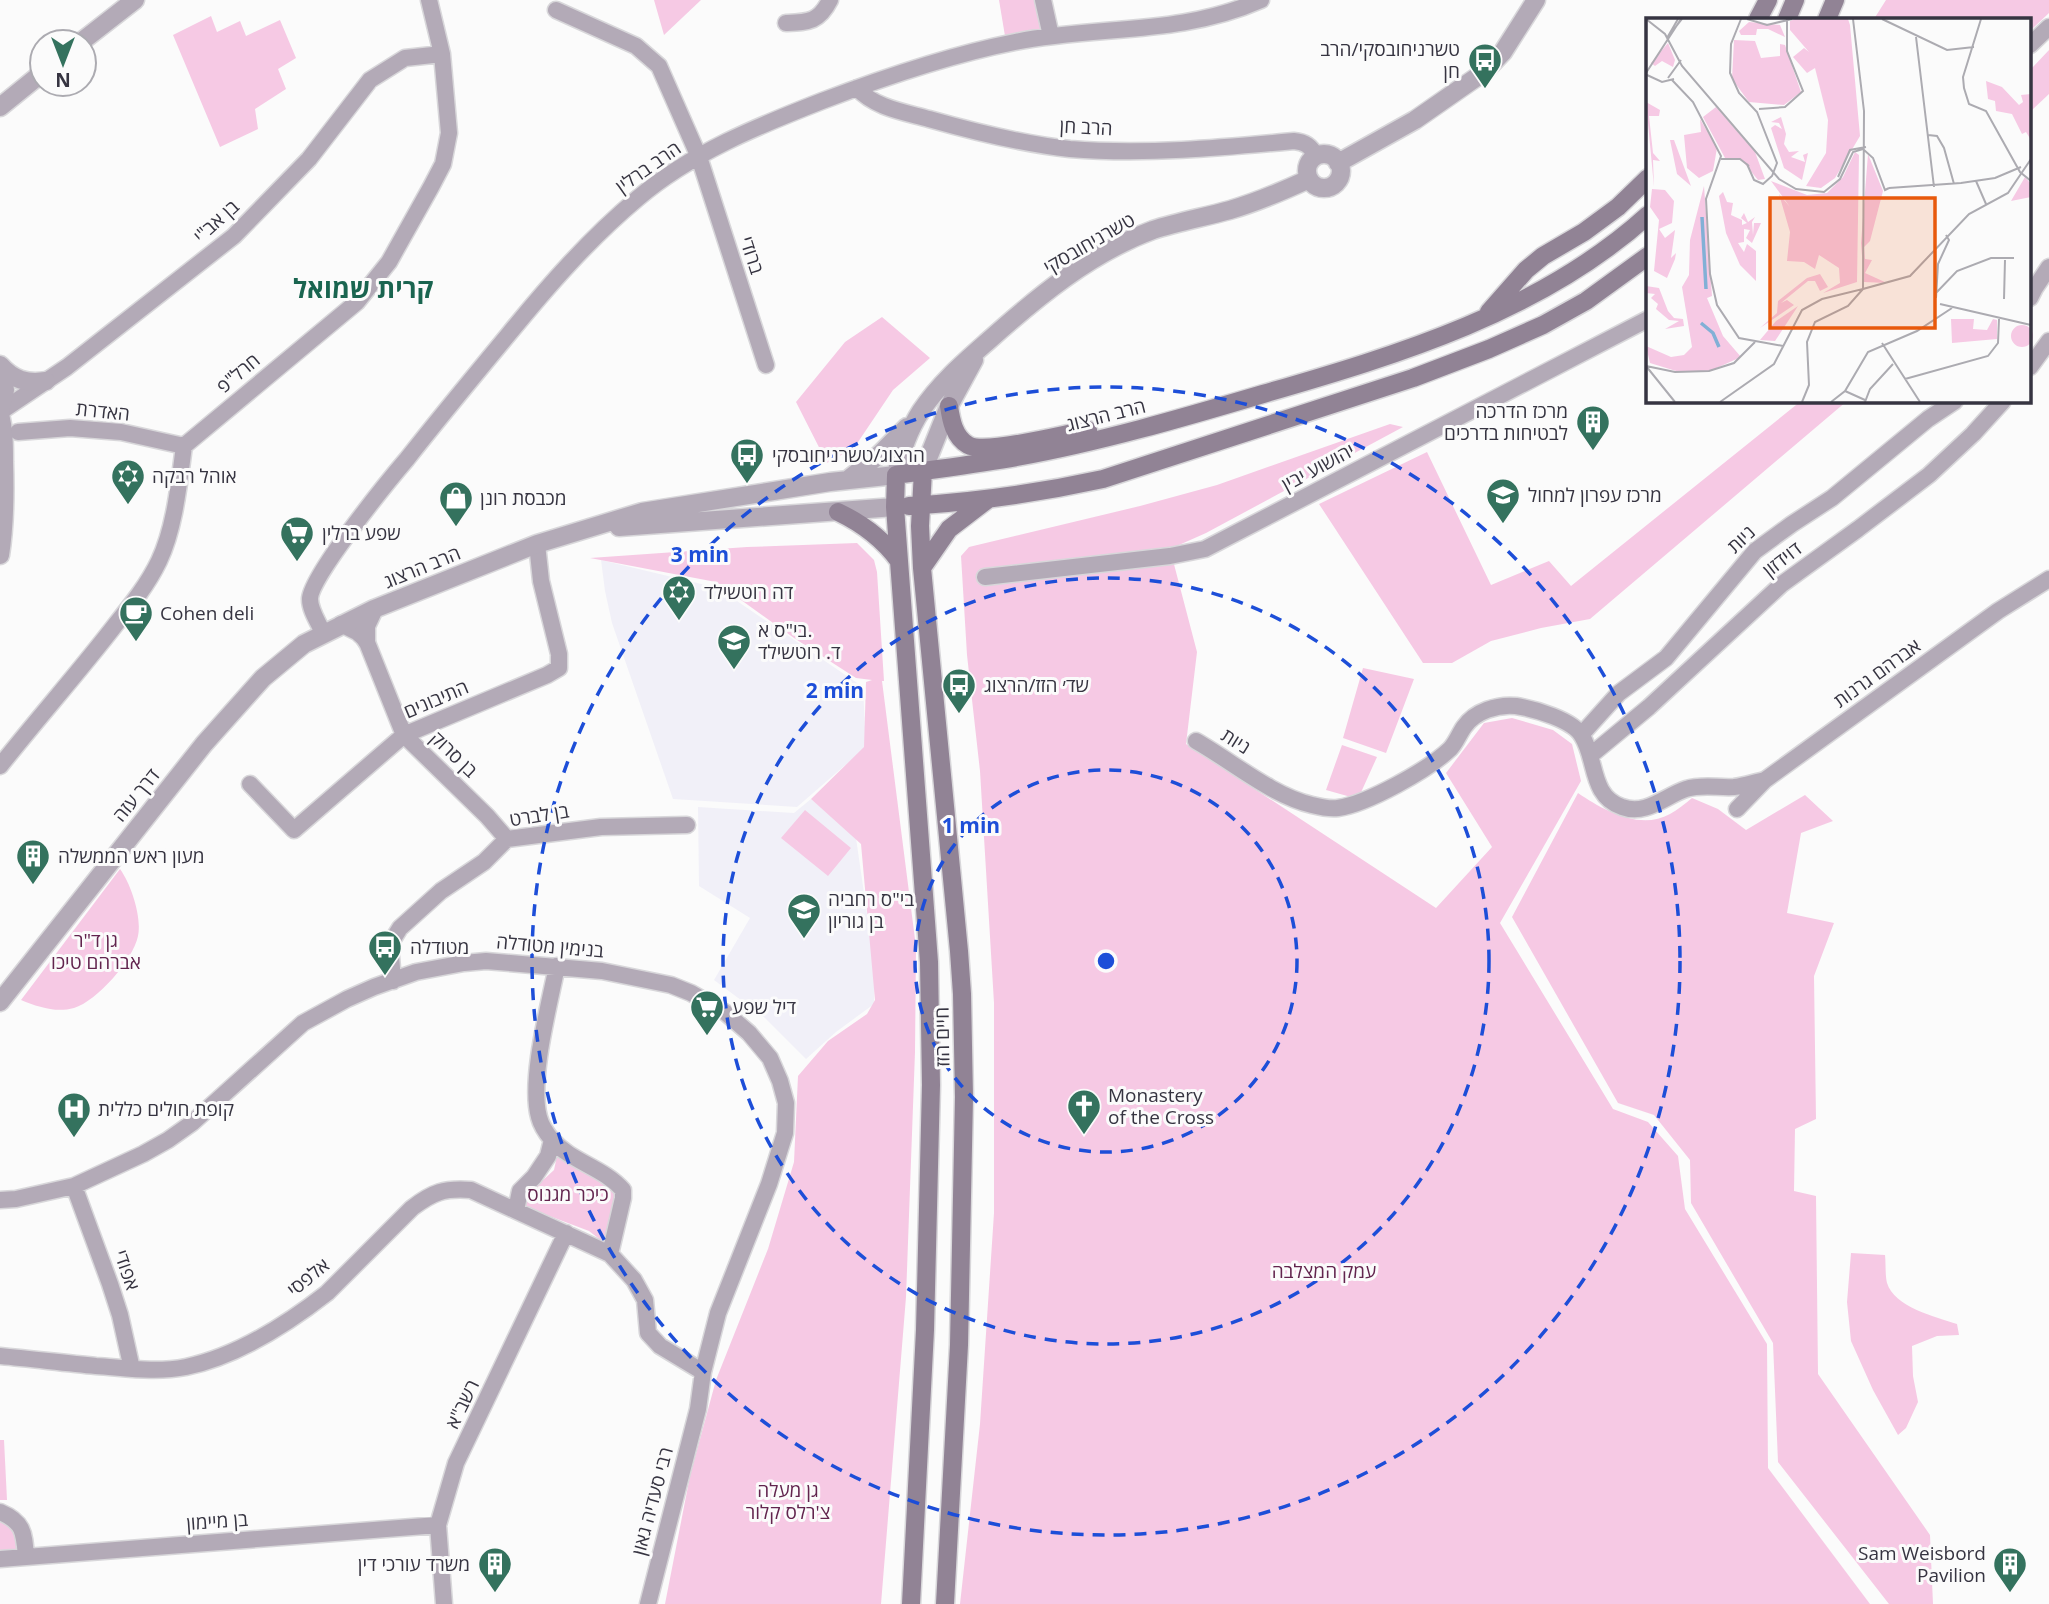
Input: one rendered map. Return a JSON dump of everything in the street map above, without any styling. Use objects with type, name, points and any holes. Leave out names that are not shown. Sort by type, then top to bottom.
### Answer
[{"type":"main road","points":[[1759,18],[1768,0]]},
{"type":"main road","points":[[1787,18],[1795,0]]},
{"type":"main road","points":[[1827,18],[1835,0]]},
{"type":"main road","points":[[1482,320],[1534,263],[1618,207],[1646,180]]},
{"type":"main road","name":"הרב הרצוג","points":[[896,475],[1018,457],[1151,425],[1395,354],[1482,320],[1530,296],[1598,256],[1646,217]]},
{"type":"main road","name":"הרב הרצוג","points":[[895,507],[1050,491],[1103,479],[1413,378],[1543,325],[1586,301],[1646,257]]},
{"type":"main road","points":[[949,406],[951,419],[960,439],[978,448],[1105,427],[1151,425]]},
{"type":"main road","name":"חיים הזז","points":[[923,471],[922,568],[962,994],[964,1097],[959,1345],[945,1604]]},
{"type":"main road","name":"חיים הזז","points":[[896,475],[895,507],[929,962],[931,1085],[925,1330],[911,1604]]},
{"type":"main road","points":[[922,568],[949,529],[988,499]]},
{"type":"main road","points":[[838,512],[873,533],[899,561]]},
{"type":"street","points":[[98,29],[135,0]]},
{"type":"street","name":"חרל\"פ","points":[[184,446],[357,302],[389,262],[443,164],[449,133],[442,54],[429,0]]},
{"type":"street","points":[[786,23],[805,22],[820,17],[830,0]]},
{"type":"street","points":[[1043,0],[1051,36]]},
{"type":"street","points":[[1213,17],[1220,0]]},
{"type":"street","name":"הרב ברלין","points":[[323,633],[310,600],[312,588],[380,492],[581,249],[641,195],[675,170],[779,117],[948,58],[1051,36],[1170,26],[1213,17],[1236,4],[1261,0]]},
{"type":"street","points":[[1338,163],[1415,120],[1484,72],[1503,52],[1536,0]]},
{"type":"street","name":"ברודי","points":[[556,10],[636,46],[659,66],[699,157],[766,365]]},
{"type":"street","points":[[2032,43],[2049,27]]},
{"type":"street","name":"בן אב\"י","points":[[0,413],[46,382],[234,236],[309,159],[370,80],[405,58],[442,54]]},
{"type":"street","points":[[0,107],[28,85]]},
{"type":"street","name":"הרב חן","points":[[857,88],[866,98],[883,106],[1029,143],[1070,149],[1171,150],[1302,141],[1309,145],[1317,156]]},
{"type":"street","points":[[1317,156],[1331,156],[1338,163],[1340,175],[1334,185],[1318,187],[1309,179],[1308,164],[1317,156]]},
{"type":"street","name":"טשרניחובסקי","points":[[896,475],[905,441],[921,411],[950,375],[1035,300],[1113,249],[1153,231],[1231,209],[1309,179]]},
{"type":"street","points":[[2032,295],[2049,267]]},
{"type":"street","name":"יהושוע יבין","points":[[985,577],[1170,556],[1205,549],[1646,320]]},
{"type":"street","points":[[2032,364],[2049,341]]},
{"type":"street","name":"טשרניחובסקי","points":[[923,471],[949,406],[984,344]]},
{"type":"street","points":[[0,366],[18,380],[46,382]]},
{"type":"street","points":[[0,366],[5,390],[0,413],[4,432],[2,473],[5,517],[0,555]]},
{"type":"street","name":"ניות","points":[[1196,741],[1285,796],[1311,805],[1336,809],[1364,802],[1432,764],[1452,747],[1466,724],[1479,713],[1495,707],[1514,706],[1539,711],[1571,724],[1581,734],[1619,693],[1666,658],[1755,551],[1832,498],[1928,419],[1954,402]]},
{"type":"street","name":"דוידזון","points":[[1591,755],[1649,707],[1782,584],[1929,475],[2002,402]]},
{"type":"street","points":[[847,480],[880,454],[921,411]]},
{"type":"street","name":"האדרת","points":[[18,432],[70,428],[121,432],[184,446]]},
{"type":"street","points":[[0,766],[92,655],[150,578],[168,536],[184,446]]},
{"type":"street","name":"הרב הרצוג","points":[[323,633],[374,609],[537,544],[642,512],[847,480],[896,475]]},
{"type":"street","name":"הרב הרצוג","points":[[537,544],[597,530],[631,526],[895,507]]},
{"type":"street","name":"התיבונים","points":[[250,784],[294,830],[404,736],[559,668],[559,654],[541,581],[537,544]]},
{"type":"street","name":"אברהם גרנות","points":[[1737,809],[1765,780],[1998,611],[2049,579]]},
{"type":"street","points":[[366,640],[366,626],[374,609]]},
{"type":"street","points":[[341,624],[366,640]]},
{"type":"street","name":"דרך עזה","points":[[0,1002],[204,744],[263,678],[304,644],[323,633]]},
{"type":"street","name":"בן סרוק","points":[[366,640],[404,736],[487,816],[507,839]]},
{"type":"street","points":[[1581,734],[1591,755],[1594,778],[1601,791],[1611,802],[1623,808],[1648,808],[1684,790],[1699,786],[1734,787],[1765,780]]},
{"type":"street","name":"בן לברט","points":[[393,981],[390,944],[400,928],[440,891],[484,862],[507,839],[601,827],[687,825]]},
{"type":"street","name":"בנימין מטודלה","points":[[0,1200],[74,1186],[119,1167],[168,1140],[192,1123],[303,1023],[338,1003],[416,972],[486,961],[602,971],[671,985],[726,1013],[749,1033],[770,1058],[786,1103],[785,1133],[781,1149],[718,1313],[703,1372],[698,1409]]},
{"type":"street","points":[[557,966],[537,1075],[539,1119],[552,1140],[616,1181],[623,1190],[610,1254],[634,1280],[645,1300],[648,1333],[660,1346],[703,1372]]},
{"type":"street","points":[[516,1210],[520,1191],[534,1177],[548,1156],[552,1140]]},
{"type":"street","name":"אפודי","points":[[74,1186],[120,1315],[132,1369]]},
{"type":"street","name":"אלפסי","points":[[0,1356],[132,1369],[186,1367],[238,1350],[327,1293],[396,1223],[427,1196],[439,1191],[471,1190],[610,1254]]},
{"type":"street","name":"רשב\"א","points":[[444,1604],[438,1525],[456,1463],[566,1233]]},
{"type":"street","name":"רבי סעדיה גאון","points":[[648,1604],[698,1409]]},
{"type":"street","points":[[0,1512],[8,1515],[24,1532],[26,1557]]},
{"type":"street","name":"בן מיימון","points":[[0,1559],[438,1525]]},
{"type":"shaded area","name":"בי\"ס א. ד. רוטשילד","points":[[601,560],[718,588],[863,687],[866,747],[797,807],[673,799],[612,623]]},
{"type":"shaded area","name":"בי\"ס רחביה בן גוריון","points":[[811,799],[856,838],[874,962],[874,1004],[836,1032],[806,1059],[765,1018],[714,980],[750,918],[699,886],[698,807],[794,813]]},
{"type":"green space","points":[[654,0],[701,0],[664,35]]},
{"type":"green space","points":[[999,0],[1041,0],[1049,35],[1006,42]]},
{"type":"green space","points":[[1886,0],[2049,0],[2049,13],[2032,29],[2032,18],[1875,18]]},
{"type":"green space","points":[[211,16],[217,32],[240,21],[246,36],[280,20],[296,58],[278,69],[286,89],[255,109],[258,129],[220,147],[173,35]]},
{"type":"green space","points":[[2049,50],[2049,94],[2032,110],[2032,68]]},
{"type":"green space","points":[[882,317],[930,358],[893,390],[854,448],[827,463],[796,402],[845,342]]},
{"type":"green space","points":[[1800,402],[1846,402],[1590,619],[1491,641],[1452,663],[1423,663],[1319,504],[1427,452],[1491,585],[1549,561],[1571,586]]},
{"type":"green space","name":"עמק המצלבה","points":[[1390,424],[1403,427],[1206,533],[1170,549],[1197,652],[1186,744],[1436,908],[1492,847],[1446,773],[1484,723],[1512,718],[1553,730],[1572,744],[1581,781],[1500,923],[1613,1109],[1648,1122],[1678,1156],[1685,1209],[1767,1344],[1768,1468],[1870,1604],[960,1604],[980,1424],[994,1213],[994,1003],[980,771],[967,655],[961,556],[969,547],[1217,485]]},
{"type":"green space","name":"גן מעלה צ'רלס קלור","points":[[857,543],[874,560],[877,572],[882,681],[916,947],[906,1297],[881,1604],[665,1604],[690,1476],[716,1380],[768,1249],[794,1162],[798,1076],[828,1041],[867,1014],[875,1000],[861,844],[811,799],[864,747],[866,682],[872,680],[856,678],[716,582],[590,558],[747,547]]},
{"type":"green space","points":[[1363,668],[1414,679],[1386,753],[1343,738]]},
{"type":"green space","points":[[1342,745],[1377,757],[1358,799],[1326,790]]},
{"type":"green space","points":[[1578,793],[1610,812],[1646,820],[1670,814],[1692,798],[1718,809],[1746,830],[1805,795],[1833,821],[1801,833],[1787,913],[1834,923],[1814,976],[1816,1119],[1795,1129],[1794,1191],[1816,1196],[1818,1374],[1930,1535],[1933,1604],[1889,1604],[1778,1462],[1773,1343],[1691,1203],[1690,1160],[1654,1115],[1618,1103],[1512,917]]},
{"type":"green space","points":[[805,810],[851,848],[828,876],[781,838]]},
{"type":"green space","name":"גן ד\"ר אברהם טיכו","points":[[120,869],[135,901],[139,928],[135,946],[122,967],[93,997],[74,1008],[54,1010],[21,1000]]},
{"type":"green space","name":"כיכר מגנוס","points":[[557,1156],[614,1190],[617,1198],[607,1245],[589,1231],[523,1206],[529,1193],[554,1170]]},
{"type":"green space","points":[[1851,1253],[1885,1255],[1887,1283],[1898,1299],[1917,1310],[1957,1324],[1959,1335],[1937,1336],[1912,1346],[1913,1376],[1918,1402],[1906,1428],[1898,1435],[1873,1390],[1851,1341],[1847,1302]]},
{"type":"green space","points":[[0,1440],[4,1440],[7,1500],[0,1500]]},
{"type":"green space","points":[[0,1513],[7,1517],[25,1554],[0,1555]]},
{"type":"place","name":"טשרניחובסקי/הרב חן","points":[[1485,90]]},
{"type":"place","name":"מרכז הדרכה לבטיחות בדרכים","points":[[1593,452]]},
{"type":"place","name":"הרצוג/טשרניחובסקי","points":[[747,485]]},
{"type":"place","name":"אוהל רבקה","points":[[128,506]]},
{"type":"place","name":"מרכז עפרון למחול","points":[[1503,525]]},
{"type":"place","name":"מכבסת רונן","points":[[456,528]]},
{"type":"place","name":"שפע ברלין","points":[[297,563]]},
{"type":"place","name":"דה רוטשילד","points":[[679,622]]},
{"type":"place","name":"Cohen deli","points":[[136,643]]},
{"type":"place","name":"בי\"ס א. ד. רוטשילד","points":[[734,671]]},
{"type":"place","name":"שד׳ הזז/הרצוג","points":[[959,715]]},
{"type":"place","name":"מעון ראש הממשלה","points":[[33,886]]},
{"type":"place","name":"בי\"ס רחביה בן גוריון","points":[[804,940]]},
{"type":"place","name":"מטודלה","points":[[385,977]]},
{"type":"place","name":"דיל שפע","points":[[707,1037]]},
{"type":"place","name":"Monastery of the Cross","points":[[1084,1136]]},
{"type":"place","name":"קופת חולים כללית","points":[[74,1139]]},
{"type":"place","name":"משרד עורכי דין","points":[[495,1594]]},
{"type":"place","name":"Sam Weisbord Pavilion","points":[[2010,1594]]},
{"type":"district","name":"קרית שמואל","points":[[363,289]]}]
